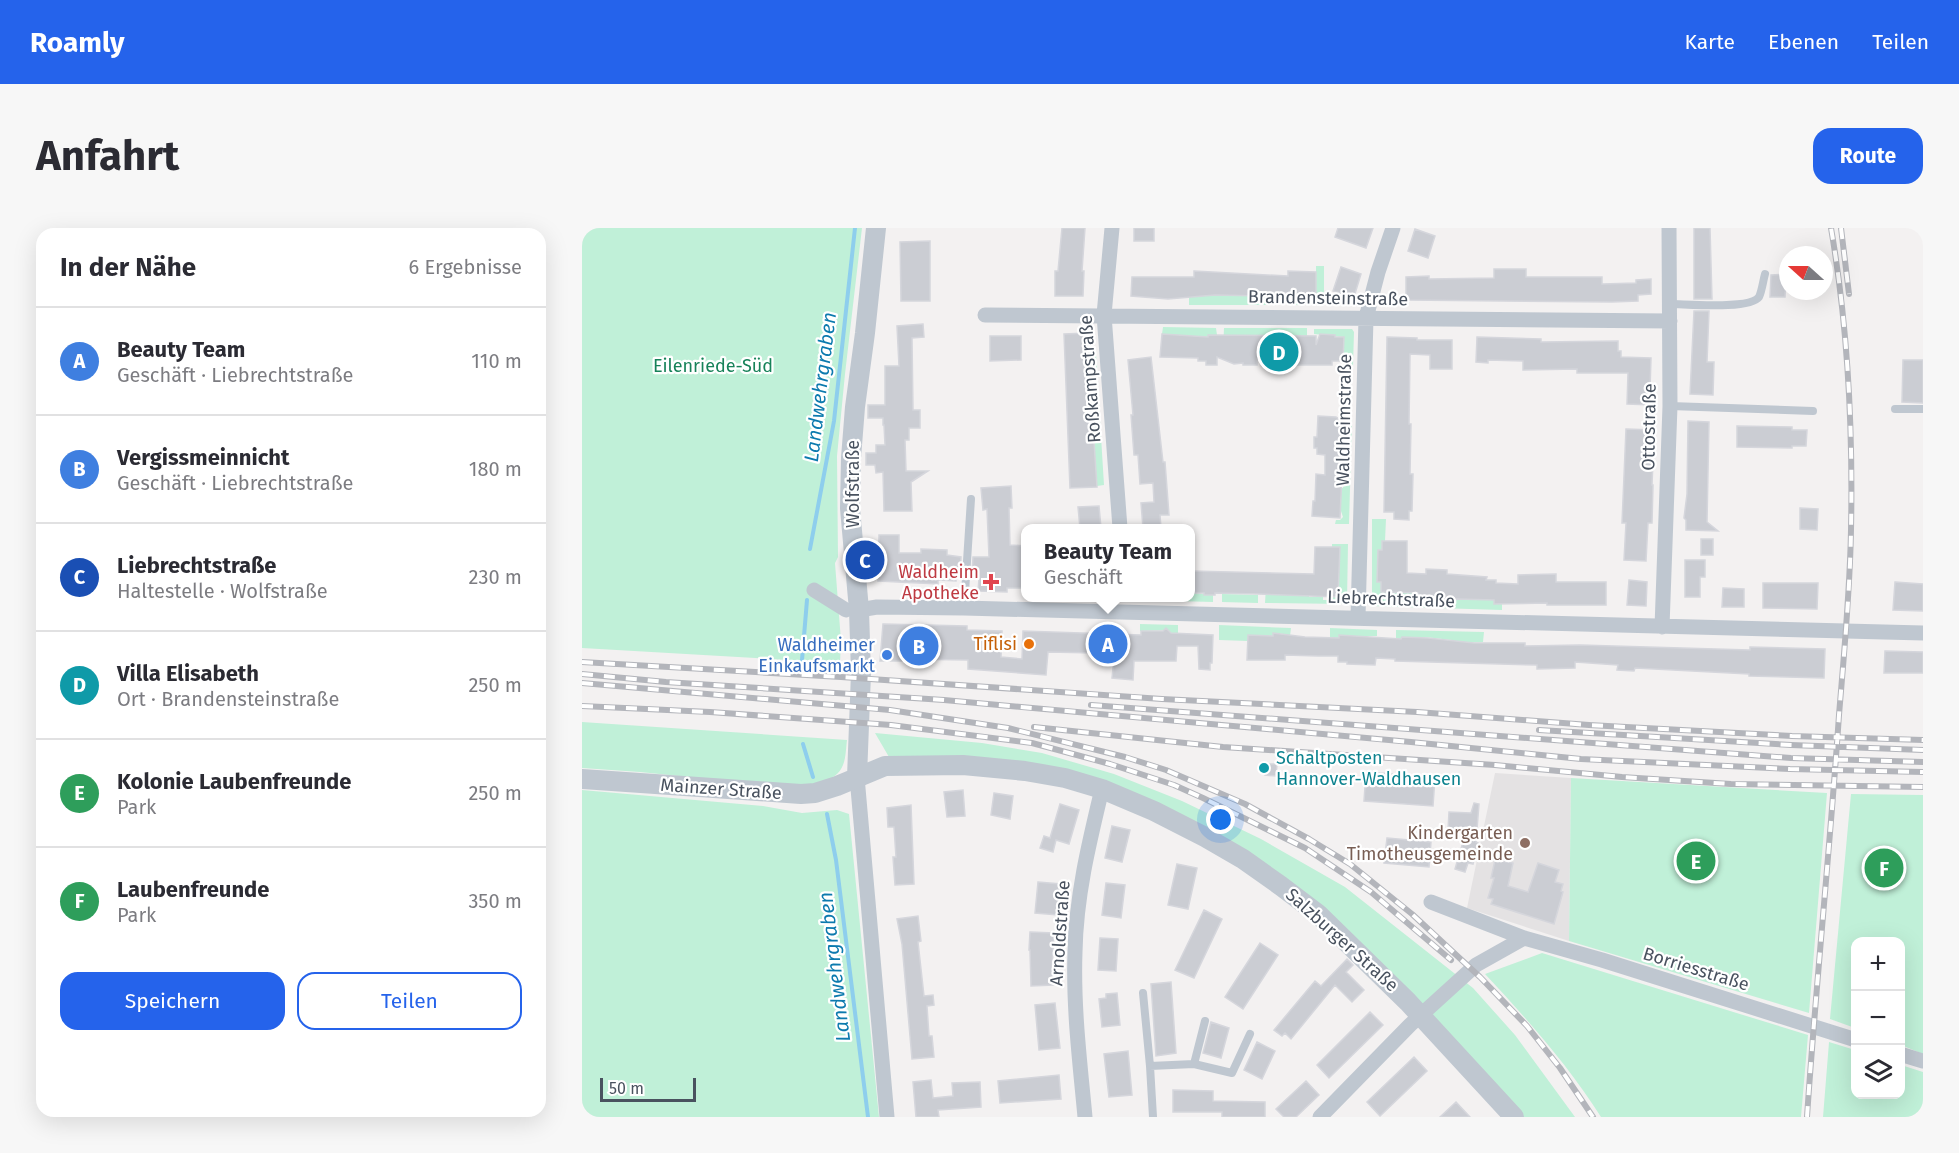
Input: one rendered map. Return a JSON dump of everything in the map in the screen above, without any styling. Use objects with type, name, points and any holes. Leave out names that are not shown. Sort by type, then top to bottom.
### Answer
[{"type":"street","name":"Wolfstraße","points":[[857,777],[861,673],[852,610],[851,458],[876,228]]},
{"type":"street","name":"Roßkampstraße","points":[[1112,228],[1104,315],[1119,524]]},
{"type":"street","name":"Waldheimstraße","points":[[1358,617],[1366,318],[1393,228]]},
{"type":"street","name":"Ottostraße","points":[[1662,627],[1670,406],[1669,228]]},
{"type":"street","name":"Brandensteinstraße","points":[[985,315],[1670,321]]},
{"type":"street","points":[[814,590],[852,610]]},
{"type":"street","name":"Liebrechtstraße","points":[[852,610],[877,607],[1125,605],[1358,617],[1923,633]]},
{"type":"street","name":"Salzburger Straße","points":[[857,777],[885,766],[963,765],[1065,778],[1102,789],[1154,811],[1205,837],[1243,859],[1318,914],[1421,1015],[1514,1117]]},
{"type":"street","points":[[857,777],[887,1117]]},
{"type":"street","name":"Mainzer Straße","points":[[582,779],[778,793],[819,792],[857,777]]},
{"type":"street","name":"Arnoldstraße","points":[[1085,1117],[1075,996],[1074,952],[1078,900],[1102,789]]},
{"type":"street","name":"Borriesstraße","points":[[1431,902],[1524,939],[1602,960],[1851,1038]]},
{"type":"street","points":[[1320,1117],[1421,1015],[1476,965],[1524,939]]},
{"type":"street","points":[[1905,1055],[1923,1060]]},
{"type":"lane","points":[[1670,304],[1754,301],[1759,296],[1765,274]]},
{"type":"lane","points":[[1670,406],[1813,411]]},
{"type":"lane","points":[[1895,409],[1923,409]]},
{"type":"lane","points":[[964,608],[971,499]]},
{"type":"lane","points":[[1143,993],[1153,1117]]},
{"type":"lane","points":[[1194,1064],[1205,1021]]},
{"type":"lane","points":[[1150,1066],[1194,1064],[1232,1073],[1250,1034]]},
{"type":"shaded area","name":"Kindergarten Timotheusgemeinde","points":[[1495,773],[1571,778],[1569,941],[1467,908]]},
{"type":"green space","name":"Eilenriede-Süd","points":[[582,228],[862,228],[837,456],[838,557],[835,563],[841,641],[840,663],[582,648]]},
{"type":"green space","points":[[1316,266],[1324,266],[1324,305],[1287,305],[1287,297],[1316,297]]},
{"type":"green space","points":[[1277,276],[1276,305],[1189,305],[1189,296],[1263,296],[1263,292],[1271,292]]},
{"type":"green space","points":[[1163,327],[1216,328],[1217,335],[1208,335],[1208,337],[1162,334]]},
{"type":"green space","points":[[1224,328],[1307,328],[1307,345],[1275,335],[1223,350]]},
{"type":"green space","points":[[1314,329],[1352,329],[1354,332],[1353,366],[1343,366],[1344,337],[1314,334]]},
{"type":"green space","points":[[1087,355],[1096,355],[1104,485],[1097,486],[1093,426],[1084,426],[1091,415],[1090,390],[1092,390]]},
{"type":"green space","points":[[1343,419],[1352,419],[1349,524],[1335,524],[1336,520],[1343,517],[1341,488],[1343,488],[1344,481],[1342,475],[1334,475],[1344,452],[1345,423]]},
{"type":"green space","points":[[1372,519],[1386,519],[1385,541],[1382,550],[1378,550],[1377,581],[1381,582],[1381,592],[1412,593],[1413,598],[1420,599],[1420,601],[1494,600],[1494,604],[1502,604],[1502,610],[1372,606]]},
{"type":"green space","points":[[1332,544],[1348,544],[1347,601],[1345,604],[1265,603],[1266,587],[1309,595],[1309,597],[1323,597],[1323,600],[1338,597],[1340,548],[1332,547]]},
{"type":"green space","points":[[1195,593],[1213,595],[1213,602],[1195,602]]},
{"type":"green space","points":[[1222,594],[1258,595],[1258,603],[1222,602]]},
{"type":"green space","points":[[1140,624],[1178,625],[1178,633],[1170,633],[1168,630],[1140,631]]},
{"type":"green space","points":[[1219,625],[1291,628],[1290,636],[1274,633],[1273,636],[1248,635],[1248,641],[1219,640]]},
{"type":"green space","points":[[1330,628],[1377,630],[1377,636],[1350,639],[1350,635],[1339,635],[1339,638],[1330,638]]},
{"type":"green space","points":[[1396,630],[1484,632],[1483,642],[1452,643],[1452,640],[1419,637],[1396,639]]},
{"type":"green space","points":[[582,722],[847,740],[843,765],[834,777],[819,784],[787,787],[582,768]]},
{"type":"green space","points":[[875,733],[982,743],[1042,753],[1114,774],[1182,801],[1261,839],[1345,887],[1473,988],[1515,1035],[1575,1117],[1514,1117],[1281,886],[1102,789],[889,757]]},
{"type":"green space","points":[[1571,778],[1827,793],[1809,1013],[1569,941]]},
{"type":"green space","points":[[582,790],[763,806],[802,813],[837,810],[849,814],[879,1117],[582,1117]]},
{"type":"green space","points":[[1851,794],[1923,795],[1923,1054],[1905,1047],[1905,937],[1851,937],[1851,1027],[1830,1019]]},
{"type":"green space","points":[[1542,953],[1808,1035],[1801,1117],[1601,1117],[1575,1079],[1546,1043],[1485,974]]},
{"type":"green space","points":[[1829,1042],[1851,1049],[1851,1099],[1905,1099],[1905,1066],[1923,1072],[1923,1117],[1823,1117]]},
{"type":"building","points":[[1062,228],[1085,228],[1083,296],[1055,296],[1055,271],[1058,271]]},
{"type":"building","points":[[1134,228],[1154,228],[1154,241],[1134,241]]},
{"type":"building","points":[[1338,228],[1373,228],[1366,248],[1335,237]]},
{"type":"building","points":[[1694,228],[1710,228],[1712,299],[1694,299]]},
{"type":"building","points":[[1415,229],[1435,236],[1428,258],[1408,251]]},
{"type":"building","points":[[930,241],[930,301],[901,301],[900,242]]},
{"type":"building","points":[[1341,267],[1361,274],[1354,297],[1333,291]]},
{"type":"building","points":[[1494,269],[1526,269],[1526,277],[1602,277],[1602,284],[1636,283],[1636,280],[1651,279],[1651,294],[1638,295],[1638,301],[1612,302],[1406,300],[1406,277],[1494,278]]},
{"type":"building","points":[[1194,271],[1288,276],[1288,271],[1316,272],[1316,297],[1288,297],[1288,293],[1263,292],[1263,296],[1215,295],[1168,299],[1131,296],[1132,277],[1194,277]]},
{"type":"building","points":[[1779,274],[1779,297],[1770,297],[1771,275]]},
{"type":"building","points":[[1694,311],[1709,311],[1707,362],[1714,362],[1713,395],[1690,394]]},
{"type":"building","points":[[923,324],[924,337],[912,338],[913,410],[920,410],[920,428],[909,428],[909,440],[905,440],[906,471],[928,471],[911,482],[912,511],[884,511],[883,472],[876,473],[875,465],[866,465],[866,453],[876,453],[876,445],[885,445],[883,418],[868,418],[868,405],[885,405],[885,366],[899,366],[897,326]]},
{"type":"building","points":[[1087,333],[1088,371],[1091,371],[1092,390],[1089,390],[1091,426],[1093,426],[1097,487],[1070,488],[1064,334]]},
{"type":"building","points":[[1162,334],[1208,337],[1208,335],[1316,336],[1316,345],[1320,334],[1335,335],[1335,337],[1344,337],[1343,361],[1332,361],[1332,365],[1289,365],[1289,359],[1257,359],[1257,365],[1243,365],[1243,363],[1234,364],[1217,357],[1217,365],[1206,365],[1206,361],[1198,361],[1198,358],[1160,357]]},
{"type":"building","points":[[990,336],[1021,336],[1021,360],[990,361]]},
{"type":"building","points":[[1387,337],[1452,340],[1452,369],[1430,369],[1430,355],[1410,354],[1410,474],[1413,474],[1412,511],[1409,511],[1409,520],[1394,519],[1394,512],[1384,512]]},
{"type":"building","points":[[1477,337],[1541,339],[1541,342],[1618,341],[1618,351],[1621,351],[1621,357],[1651,358],[1652,405],[1627,404],[1628,373],[1577,373],[1577,369],[1523,370],[1523,361],[1476,362]]},
{"type":"building","points":[[1151,357],[1163,462],[1165,462],[1169,515],[1160,515],[1161,524],[1143,524],[1141,503],[1154,502],[1153,483],[1140,484],[1138,455],[1134,455],[1128,360]]},
{"type":"building","points":[[1903,360],[1923,360],[1923,403],[1902,402]]},
{"type":"building","points":[[1318,416],[1336,417],[1348,425],[1343,429],[1344,452],[1339,475],[1342,475],[1340,518],[1312,516],[1316,474],[1325,475],[1325,455],[1317,454],[1317,448],[1314,448]]},
{"type":"building","points":[[1688,421],[1709,422],[1707,522],[1718,531],[1686,530],[1684,518],[1687,494]]},
{"type":"building","points":[[1737,426],[1792,427],[1792,430],[1807,430],[1806,446],[1737,447]]},
{"type":"building","points":[[1626,429],[1654,430],[1654,442],[1649,442],[1649,461],[1653,461],[1653,485],[1652,523],[1648,523],[1646,561],[1624,560],[1626,523],[1622,523]]},
{"type":"building","points":[[1011,486],[1010,545],[1021,546],[1021,588],[1007,588],[1007,592],[978,591],[979,579],[972,574],[973,557],[989,557],[987,509],[983,510],[981,488]]},
{"type":"building","points":[[1099,506],[1101,524],[1080,524],[1078,507]]},
{"type":"building","points":[[1800,508],[1818,509],[1817,530],[1800,529]]},
{"type":"building","points":[[879,535],[899,535],[899,553],[921,553],[921,549],[947,550],[947,555],[961,557],[960,574],[956,573],[956,581],[938,580],[938,584],[878,581]]},
{"type":"building","points":[[1701,539],[1713,539],[1713,555],[1701,555]]},
{"type":"building","points":[[1382,541],[1407,541],[1407,573],[1426,574],[1426,569],[1447,570],[1447,574],[1487,577],[1486,580],[1496,580],[1496,583],[1518,584],[1518,575],[1556,574],[1556,582],[1606,582],[1606,605],[1494,604],[1494,600],[1457,599],[1454,602],[1420,601],[1418,593],[1381,592],[1381,582],[1377,582],[1378,550],[1382,550]]},
{"type":"building","points":[[1315,547],[1340,547],[1338,597],[1195,593],[1195,571],[1314,574]]},
{"type":"building","points":[[1685,560],[1705,560],[1705,577],[1700,577],[1700,597],[1685,597]]},
{"type":"building","points":[[1629,580],[1647,582],[1646,606],[1627,605]]},
{"type":"building","points":[[1895,582],[1923,584],[1923,611],[1893,610]]},
{"type":"building","points":[[1763,583],[1818,583],[1817,609],[1763,608]]},
{"type":"building","points":[[1723,588],[1744,589],[1744,607],[1722,607]]},
{"type":"building","points":[[883,624],[967,626],[967,630],[1002,631],[1001,657],[1022,659],[1023,631],[1141,635],[1141,631],[1163,631],[1166,628],[1171,633],[1213,635],[1212,663],[1210,663],[1210,670],[1199,669],[1198,646],[1177,646],[1176,661],[1134,661],[1133,680],[1112,678],[1114,658],[1096,658],[1096,653],[1048,652],[1046,675],[968,669],[968,660],[880,661]]},
{"type":"building","points":[[1273,633],[1305,637],[1339,638],[1339,635],[1401,639],[1402,637],[1428,638],[1474,643],[1525,643],[1525,646],[1825,649],[1824,678],[1749,676],[1749,674],[1635,668],[1634,671],[1617,670],[1618,665],[1575,662],[1575,668],[1537,669],[1537,665],[1395,661],[1395,659],[1376,658],[1375,665],[1347,664],[1347,662],[1338,662],[1338,656],[1285,655],[1285,660],[1247,660],[1248,635],[1273,636]]},
{"type":"building","points":[[1885,651],[1923,652],[1923,673],[1884,673]]},
{"type":"building","points":[[1265,764],[1277,764],[1276,776],[1265,775]]},
{"type":"building","points":[[1366,772],[1435,777],[1433,806],[1364,801]]},
{"type":"building","points":[[963,790],[965,816],[947,817],[944,792]]},
{"type":"building","points":[[994,793],[1013,796],[1010,819],[991,815]]},
{"type":"building","points":[[1474,803],[1479,804],[1476,842],[1478,843],[1473,864],[1468,863],[1465,872],[1455,869],[1466,832],[1448,830],[1449,812],[1471,813]]},
{"type":"building","points":[[1060,804],[1079,810],[1069,844],[1056,840],[1053,852],[1040,848],[1044,836],[1050,838]]},
{"type":"building","points":[[911,805],[914,884],[895,885],[894,827],[888,827],[887,808]]},
{"type":"building","points":[[1112,826],[1130,830],[1122,862],[1105,858]]},
{"type":"building","points":[[1387,838],[1431,842],[1429,867],[1384,863]]},
{"type":"building","points":[[1495,860],[1513,863],[1508,886],[1528,892],[1538,863],[1559,870],[1555,882],[1563,884],[1561,891],[1563,892],[1554,924],[1491,904],[1493,899],[1488,898],[1494,878],[1491,878]]},
{"type":"building","points":[[1177,864],[1197,868],[1188,909],[1168,905]]},
{"type":"building","points":[[1038,882],[1061,884],[1058,915],[1035,913]]},
{"type":"building","points":[[1106,883],[1125,885],[1121,918],[1102,915]]},
{"type":"building","points":[[1204,910],[1222,919],[1194,978],[1175,970]]},
{"type":"building","points":[[918,916],[921,941],[918,942],[924,996],[933,995],[934,1005],[927,1006],[929,1036],[932,1036],[934,1057],[912,1059],[902,944],[897,919]]},
{"type":"building","points":[[1030,932],[1054,933],[1052,967],[1054,967],[1054,985],[1031,986]]},
{"type":"building","points":[[1100,938],[1118,939],[1116,971],[1098,970]]},
{"type":"building","points":[[1260,943],[1278,955],[1243,1009],[1225,997]]},
{"type":"building","points":[[1347,959],[1353,965],[1346,972],[1364,990],[1352,1002],[1335,985],[1291,1039],[1285,1033],[1282,1036],[1274,1030],[1315,981],[1321,986]]},
{"type":"building","points":[[1171,982],[1176,1053],[1156,1056],[1151,984]]},
{"type":"building","points":[[1117,993],[1120,1025],[1102,1027],[1099,999],[1106,998],[1106,994]]},
{"type":"building","points":[[1055,1003],[1060,1048],[1039,1050],[1035,1005]]},
{"type":"building","points":[[1370,1012],[1383,1025],[1329,1078],[1317,1065]]},
{"type":"building","points":[[1211,1022],[1229,1028],[1221,1058],[1203,1053]]},
{"type":"building","points":[[1257,1042],[1275,1051],[1262,1079],[1244,1070]]},
{"type":"building","points":[[1128,1051],[1132,1095],[1109,1097],[1104,1054]]},
{"type":"building","points":[[1414,1057],[1427,1071],[1380,1116],[1367,1102]]},
{"type":"building","points":[[1059,1075],[1061,1099],[1000,1103],[998,1081]]},
{"type":"building","points":[[931,1080],[933,1098],[953,1096],[952,1083],[980,1082],[981,1107],[938,1110],[939,1117],[916,1117],[913,1082]]},
{"type":"building","points":[[1306,1081],[1319,1095],[1296,1117],[1284,1117],[1276,1109]]},
{"type":"building","points":[[1173,1090],[1213,1091],[1213,1101],[1265,1102],[1265,1117],[1222,1117],[1222,1112],[1173,1112]]},
{"type":"building","points":[[1456,1102],[1470,1117],[1440,1117]]},
{"type":"waterway","name":"Landwehrgraben","points":[[810,549],[834,421],[855,228]]},
{"type":"waterway","name":"Landwehrgraben","points":[[802,660],[807,600]]},
{"type":"waterway","name":"Landwehrgraben","points":[[803,744],[813,777]]},
{"type":"waterway","name":"Landwehrgraben","points":[[827,814],[836,860],[868,1117]]},
{"type":"railway","points":[[1807,1117],[1845,646],[1850,553],[1851,454],[1848,378],[1842,303],[1831,228]]},
{"type":"railway","points":[[1841,228],[1849,294]]},
{"type":"railway","points":[[1920,228],[1923,232]]},
{"type":"railway","points":[[582,662],[1162,699],[1417,712],[1589,725],[1792,736],[1923,740]]},
{"type":"railway","points":[[582,674],[666,682],[944,700],[1581,759],[1790,769],[1923,772]]},
{"type":"railway","points":[[582,683],[890,710],[1008,728],[1125,757],[1166,770],[1245,804],[1309,839],[1350,864],[1412,914],[1480,977],[1527,1026],[1560,1068],[1593,1117]]},
{"type":"railway","points":[[1091,705],[1791,758],[1923,762]]},
{"type":"railway","points":[[582,706],[710,712],[891,725],[1032,743],[1110,764],[1174,785],[1305,848],[1371,892],[1451,960]]},
{"type":"railway","points":[[1034,727],[1223,747],[1495,765],[1622,777],[1731,784],[1923,787]]},
{"type":"railway","points":[[1539,730],[1791,745],[1923,750]]},
{"type":"place","name":"Villa Elisabeth","points":[[1279,352]]},
{"type":"place","name":"Liebrechtstraße","points":[[865,560]]},
{"type":"place","name":"Waldheim Apotheke","points":[[991,582]]},
{"type":"place","name":"Tiflisi","points":[[1029,644]]},
{"type":"place","name":"Beauty Team","points":[[1108,644]]},
{"type":"place","name":"Vergissmeinnicht","points":[[919,646]]},
{"type":"place","name":"Waldheimer Einkaufsmarkt","points":[[887,655]]},
{"type":"place","name":"Schaltposten Hannover-Waldhausen","points":[[1264,768]]},
{"type":"place","name":"Kindergarten Timotheusgemeinde","points":[[1525,843]]},
{"type":"place","name":"Kolonie Laubenfreunde","points":[[1696,861]]},
{"type":"place","name":"Laubenfreunde","points":[[1884,868]]}]
